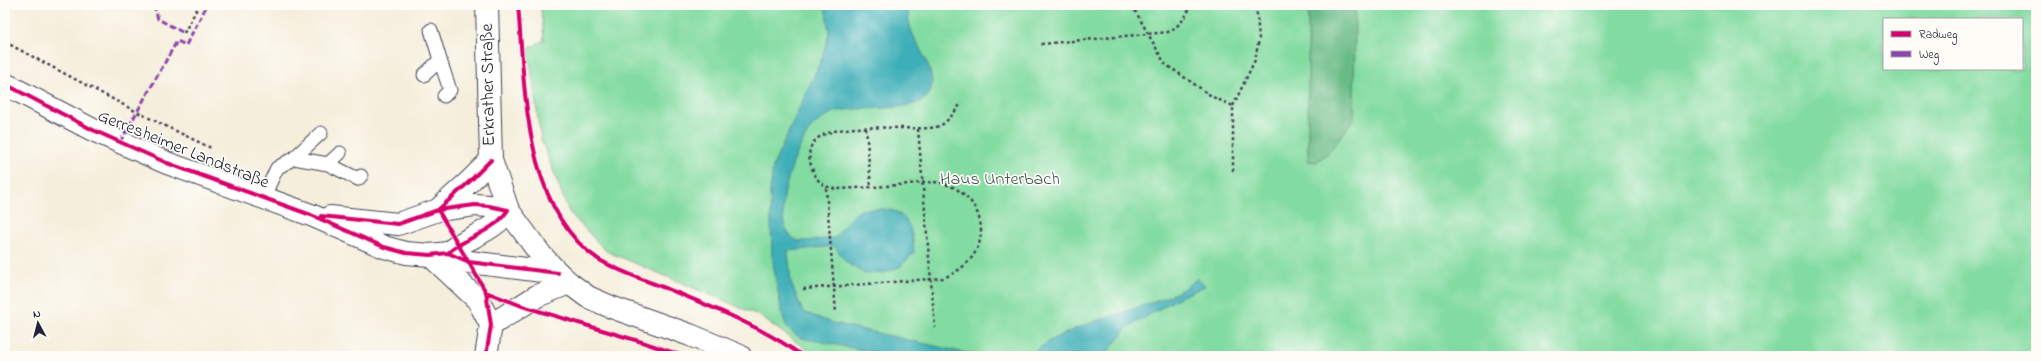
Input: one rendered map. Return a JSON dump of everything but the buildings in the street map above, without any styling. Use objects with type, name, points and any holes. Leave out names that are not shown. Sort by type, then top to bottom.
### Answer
[{"type":"street","name":"Erkrather Straße","points":[[487,5],[491,160],[508,210]]},
{"type":"street","name":"Gerresheimer Landstraße","points":[[5,84],[93,130],[168,163],[311,215],[384,247],[406,253],[439,254],[469,262],[563,278]]},
{"type":"street","name":"Gerresheimer Landstraße","points":[[438,210],[491,160]]},
{"type":"street","name":"Gerresheimer Landstraße","points":[[311,215],[398,224],[438,210],[474,206],[488,206],[508,210],[541,255],[563,278],[588,296],[611,307],[690,335],[740,356]]},
{"type":"street","points":[[486,356],[491,325],[478,300],[439,254],[482,233],[496,223],[508,210]]},
{"type":"street","points":[[491,325],[563,278]]},
{"type":"lane","points":[[431,30],[450,90],[444,96]]},
{"type":"lane","points":[[424,75],[440,60]]},
{"type":"lane","points":[[263,198],[277,168],[294,158],[321,133]]},
{"type":"lane","points":[[328,164],[340,153]]},
{"type":"lane","points":[[294,158],[328,164],[358,179],[361,176]]},
{"type":"path","points":[[184,33],[199,5]]},
{"type":"path","points":[[1132,5],[1165,64],[1213,97],[1233,106]]},
{"type":"path","points":[[1040,44],[1168,32],[1176,28],[1183,20],[1191,5]]},
{"type":"path","points":[[1233,172],[1233,106],[1255,60],[1259,39],[1256,5]]},
{"type":"path","points":[[5,42],[137,112],[215,150]]},
{"type":"path","points":[[803,289],[931,279],[952,275],[968,262],[975,253],[980,240],[982,221],[975,207],[960,192],[954,188],[936,182],[837,189],[826,188],[818,182],[809,155],[813,144],[819,137],[828,132],[841,129],[918,129],[938,127],[950,118],[962,103]]},
{"type":"path","points":[[866,128],[871,187]]},
{"type":"path","points":[[918,129],[935,328]]},
{"type":"path","points":[[826,188],[836,313]]},
{"type":"green space","name":"Haus Unterbach","points":[[528,5],[2036,5],[2036,356],[816,356],[758,315],[606,251],[569,212],[541,139],[528,49],[544,40],[541,9]]},
{"type":"green space","points":[[1308,5],[1355,5],[1354,119],[1328,153],[1316,162],[1308,161]]},
{"type":"water","points":[[825,5],[907,5],[913,35],[927,64],[932,80],[929,94],[922,101],[911,105],[898,107],[853,109],[830,114],[815,124],[806,136],[792,166],[786,184],[783,202],[783,218],[787,231],[799,241],[835,238],[857,212],[861,210],[886,209],[901,215],[906,221],[912,235],[914,253],[901,266],[884,273],[865,274],[847,263],[834,246],[788,251],[791,283],[803,312],[833,323],[979,356],[894,356],[801,338],[787,328],[781,309],[772,255],[770,192],[773,166],[822,58],[829,33]]},
{"type":"water","points":[[1198,278],[1205,286],[1180,297],[1128,327],[1104,356],[1031,356],[1043,345],[1059,336],[1162,299],[1178,292]]},
{"type":"marked path","points":[[154,5],[158,19],[184,33]]},
{"type":"marked path","points":[[120,142],[177,41],[186,45],[207,5]]},
{"type":"cycle path","points":[[518,5],[523,71],[532,143],[542,177],[555,209],[573,237],[598,259],[623,272],[703,303],[771,336],[803,356]]},
{"type":"cycle path","points":[[5,84],[93,130],[167,163],[311,215],[384,247],[406,253],[430,255],[448,253],[469,262],[558,273]]},
{"type":"cycle path","points":[[438,210],[491,160]]},
{"type":"cycle path","points":[[321,216],[398,224],[438,210],[475,205],[508,210],[497,223],[448,253]]},
{"type":"cycle path","points":[[438,210],[486,292],[491,325],[486,356]]},
{"type":"cycle path","points":[[486,292],[522,306],[642,342],[683,356]]}]
